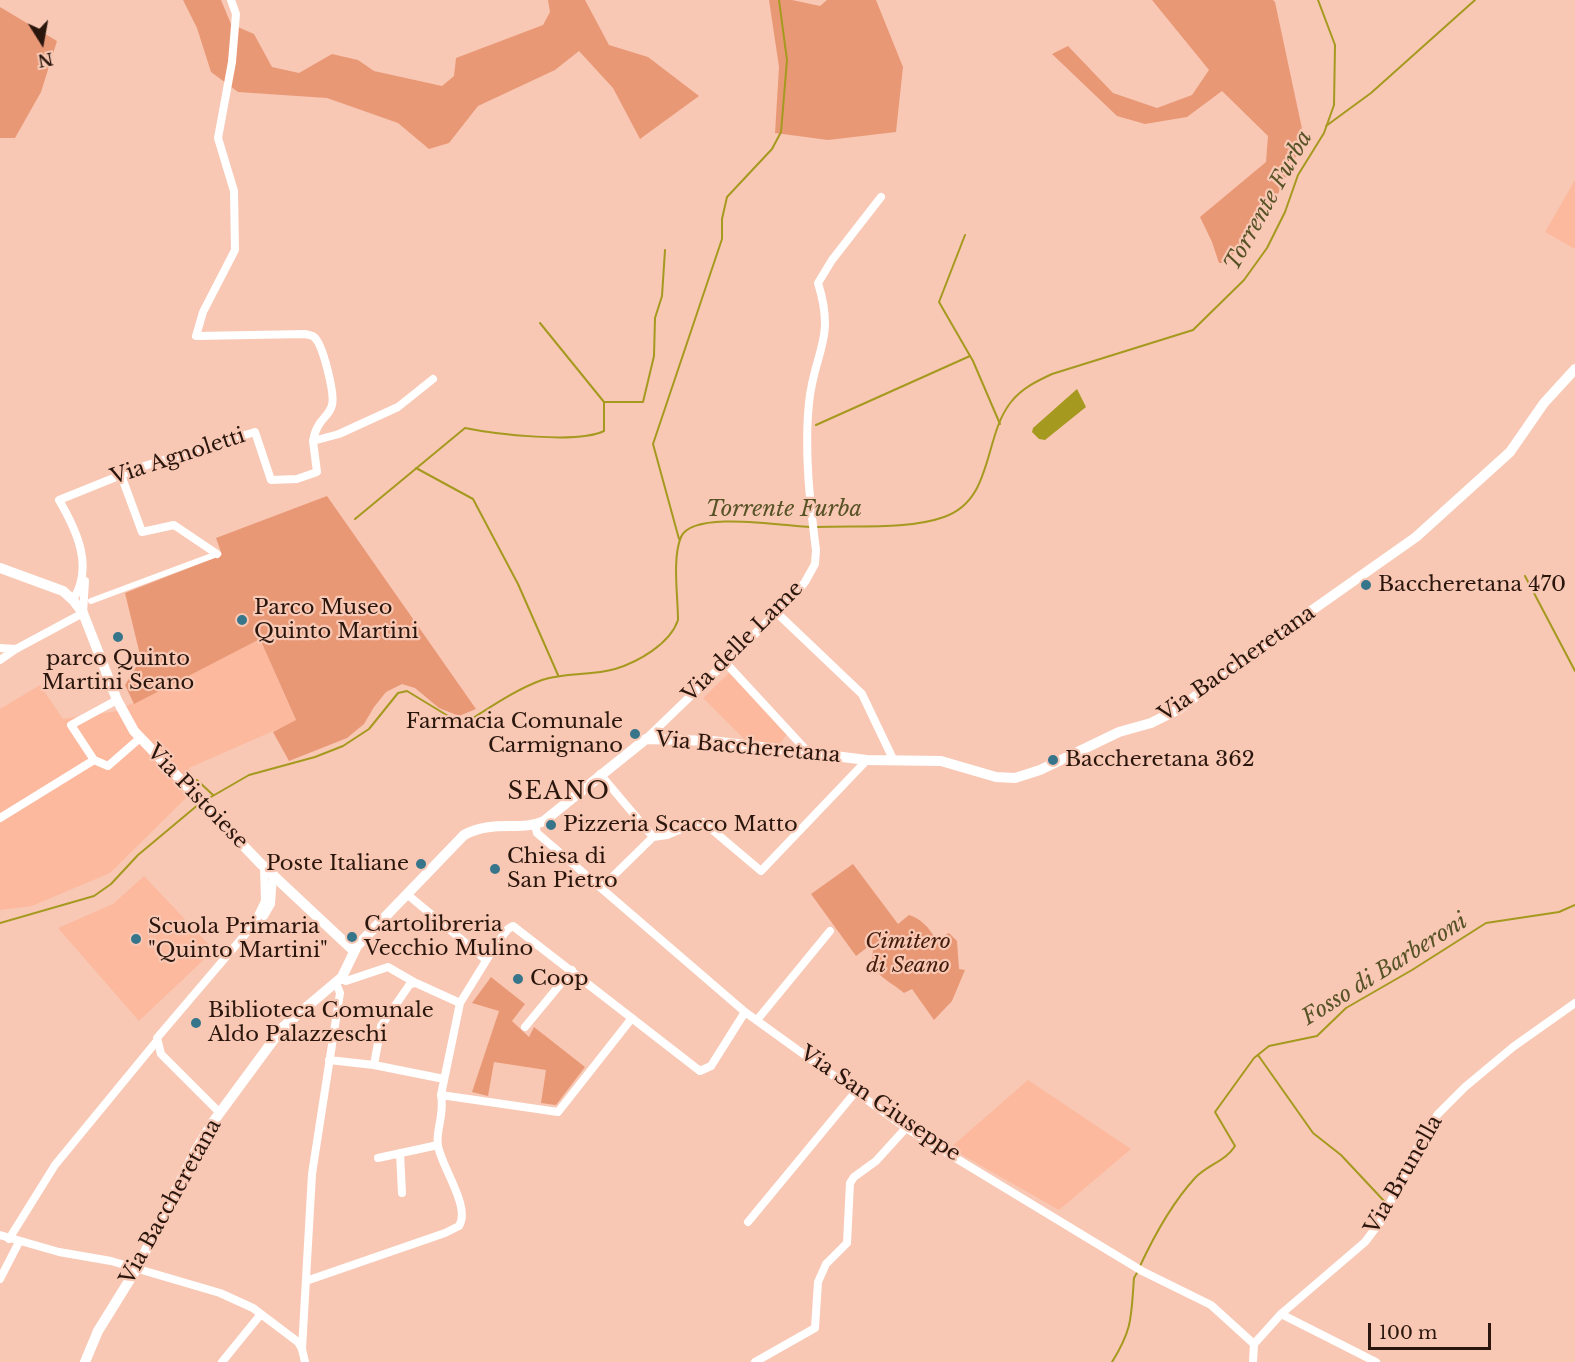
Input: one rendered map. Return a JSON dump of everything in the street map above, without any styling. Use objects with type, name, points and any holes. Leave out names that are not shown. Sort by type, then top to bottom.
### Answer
[{"type":"street","points":[[231,0],[236,14],[223,123],[218,138],[234,191],[235,250],[203,312],[196,336],[305,334],[315,338],[322,349],[332,393],[332,406],[315,426],[313,441],[339,434],[398,407],[433,379]]},
{"type":"street","name":"Via delle Lame","points":[[646,739],[724,662],[778,614],[805,582],[815,564],[807,431],[809,401],[827,325],[825,306],[818,283],[832,260],[881,197]]},
{"type":"street","name":"Via Baccheretana","points":[[85,1362],[98,1330],[137,1268],[197,1148],[220,1113],[283,1027],[338,981],[354,951],[408,895],[454,842],[464,835],[487,826],[536,828],[646,739],[712,741],[867,759],[953,763],[996,777],[1015,778],[1040,770],[1119,732],[1151,723],[1179,709],[1257,649],[1416,537],[1510,452],[1544,403],[1575,369]]},
{"type":"street","name":"Via Agnoletti","points":[[83,613],[84,572],[81,547],[59,500],[121,475],[255,432],[271,480],[297,478],[317,472],[313,441]]},
{"type":"street","points":[[121,475],[142,532],[174,525],[217,554]]},
{"type":"street","points":[[91,601],[217,554]]},
{"type":"street","name":"Via Pistoiese","points":[[0,568],[63,591],[73,600],[83,613],[117,700],[140,738],[191,794],[287,890],[354,951]]},
{"type":"street","points":[[73,600],[82,585],[84,572]]},
{"type":"street","points":[[0,660],[16,648],[83,613]]},
{"type":"street","points":[[778,614],[862,694],[893,759]]},
{"type":"street","points":[[0,648],[16,648]]},
{"type":"street","points":[[724,662],[807,751]]},
{"type":"street","points":[[117,700],[71,724],[94,760],[108,766],[140,738]]},
{"type":"street","points":[[601,888],[653,837],[667,835],[698,822],[703,822],[761,871],[867,759]]},
{"type":"street","points":[[0,818],[94,760]]},
{"type":"street","points":[[600,774],[653,837]]},
{"type":"street","name":"Via San Giuseppe","points":[[536,828],[601,888],[745,1012],[857,1090],[906,1128],[1142,1271],[1211,1305],[1254,1344]]},
{"type":"street","points":[[254,924],[265,902],[267,886],[264,867]]},
{"type":"street","points":[[271,904],[273,875]]},
{"type":"street","points":[[9,1239],[55,1165],[157,1045],[159,1034],[254,924],[262,918],[271,904],[287,890]]},
{"type":"street","points":[[408,895],[486,960]]},
{"type":"street","points":[[306,1281],[445,1233],[459,1226],[463,1212],[438,1145],[444,1110],[441,1095],[460,1003],[508,929],[516,926],[700,1071],[711,1066],[745,1012]]},
{"type":"street","points":[[757,1020],[830,931]]},
{"type":"street","points":[[304,1362],[302,1349],[312,1174],[340,993],[338,981],[346,981],[388,967],[412,983],[460,1003]]},
{"type":"street","points":[[525,1028],[572,970]]},
{"type":"street","points":[[374,1065],[381,1026],[412,983]]},
{"type":"street","name":"Via Brunella","points":[[1254,1344],[1281,1314],[1365,1242],[1381,1221],[1421,1140],[1438,1114],[1465,1087],[1513,1047],[1575,1003]]},
{"type":"street","points":[[441,1095],[558,1112],[632,1018]]},
{"type":"street","points":[[157,1045],[220,1113]]},
{"type":"street","points":[[329,1060],[374,1065],[444,1079]]},
{"type":"street","points":[[748,1222],[857,1090]]},
{"type":"street","points":[[755,1362],[815,1328],[818,1318],[816,1289],[826,1264],[847,1243],[850,1183],[854,1177],[876,1161],[906,1128]]},
{"type":"street","points":[[378,1158],[438,1145]]},
{"type":"street","points":[[400,1153],[402,1193]]},
{"type":"street","points":[[0,1235],[59,1252],[96,1257],[220,1293],[261,1314],[298,1342],[302,1349]]},
{"type":"street","points":[[0,1279],[19,1242]]},
{"type":"street","points":[[222,1362],[261,1314]]},
{"type":"street","points":[[1281,1314],[1376,1362]]},
{"type":"street","points":[[1253,1362],[1254,1344]]},
{"type":"shaded area","points":[[1575,180],[1575,249],[1545,232]]},
{"type":"shaded area","points":[[1077,389],[1086,407],[1045,440],[1039,439],[1032,432],[1033,428]]},
{"type":"shaded area","points":[[260,639],[296,721],[189,768],[197,787],[110,873],[32,906],[0,910],[0,709],[40,685],[63,719],[117,711]]},
{"type":"shaded area","points":[[729,673],[787,734],[779,745],[745,740],[703,698]]},
{"type":"shaded area","name":"Scuola Primaria \"Quinto Martini\"","points":[[144,876],[214,950],[139,1021],[58,928],[113,904]]},
{"type":"shaded area","points":[[1028,1080],[1131,1149],[1059,1210],[950,1148]]},
{"type":"green space","points":[[183,0],[221,0],[231,24],[254,34],[272,67],[299,73],[332,54],[358,60],[374,71],[442,86],[454,76],[456,58],[543,25],[550,12],[548,0],[585,0],[609,45],[648,57],[699,96],[640,139],[613,88],[579,51],[555,70],[478,106],[449,143],[429,149],[398,123],[327,98],[238,92],[211,72],[197,28]]},
{"type":"green space","points":[[769,0],[792,0],[820,6],[827,0],[876,0],[903,67],[896,132],[828,140],[775,133],[779,67]]},
{"type":"green space","points":[[1152,0],[1273,0],[1275,2],[1304,138],[1303,149],[1293,160],[1270,212],[1226,263],[1219,263],[1200,217],[1266,162],[1268,136],[1222,91],[1187,117],[1145,124],[1117,116],[1052,54],[1068,46],[1113,93],[1157,108],[1192,95],[1209,70]]},
{"type":"green space","points":[[0,7],[57,41],[41,92],[15,138],[0,138]]},
{"type":"green space","name":"Parco Museo Quinto Martini","points":[[327,496],[476,709],[459,716],[439,708],[415,688],[402,684],[386,692],[364,724],[347,738],[289,761],[273,732],[296,720],[260,639],[134,704],[125,685],[141,659],[125,593],[222,555],[216,538]]},
{"type":"green space","name":"Cimitero di Seano","points":[[853,864],[898,924],[909,915],[924,924],[936,940],[949,933],[957,941],[959,969],[965,970],[952,1001],[934,1020],[912,989],[904,993],[881,976],[874,965],[873,951],[869,946],[856,956],[811,894]]},
{"type":"green space","points":[[491,977],[525,1004],[512,1021],[529,1037],[534,1027],[585,1067],[556,1105],[541,1103],[546,1070],[494,1062],[488,1096],[472,1092],[499,1011],[472,1003]]},
{"type":"waterway","points":[[679,539],[653,444],[722,239],[722,219],[727,197],[772,149],[781,132],[787,60],[779,0]]},
{"type":"waterway","name":"Torrente Furba","points":[[816,527],[914,524],[944,517],[960,509],[972,497],[980,482],[1002,416],[1020,393],[1035,382],[1052,374],[1193,330],[1244,280],[1267,248],[1285,212],[1298,175],[1324,133],[1334,105],[1335,45],[1318,0]]},
{"type":"waterway","points":[[1326,126],[1371,93],[1475,0]]},
{"type":"waterway","points":[[965,235],[939,302],[973,361],[1000,424]]},
{"type":"waterway","points":[[604,402],[643,402],[654,356],[655,318],[662,296],[665,250]]},
{"type":"waterway","points":[[355,519],[465,428],[515,435],[556,437],[592,435],[604,431],[604,402],[540,323]]},
{"type":"waterway","points":[[816,425],[970,356]]},
{"type":"waterway","points":[[416,468],[473,499],[518,584],[558,675]]},
{"type":"waterway","name":"Torrente Furba","points":[[204,801],[249,775],[315,757],[343,746],[369,729],[398,693],[407,691],[458,722],[470,720],[514,693],[542,680],[606,671],[633,662],[661,644],[674,629],[678,620],[676,578],[678,546],[681,537],[689,529],[702,524],[720,522],[810,527]]},
{"type":"waterway","points":[[1525,576],[1575,671]]},
{"type":"waterway","points":[[197,780],[213,795]]},
{"type":"waterway","name":"Torrente Furba","points":[[0,923],[94,896],[111,884],[138,855],[199,804]]},
{"type":"waterway","name":"Fosso di Barberoni","points":[[1140,1266],[1164,1220],[1179,1198],[1195,1178],[1227,1156],[1235,1146],[1215,1112],[1254,1058],[1269,1046],[1317,1036],[1346,1008],[1486,923],[1559,912],[1575,905]]},
{"type":"waterway","points":[[1258,1055],[1313,1133],[1341,1155],[1385,1202]]},
{"type":"waterway","name":"Fosso di Barberoni","points":[[1112,1362],[1127,1331],[1134,1278],[1138,1271]]},
{"type":"place","name":"Baccheretana 470","points":[[1366,585]]},
{"type":"place","name":"Parco Museo Quinto Martini","points":[[242,620]]},
{"type":"place","name":"parco Quinto Martini Seano","points":[[118,637]]},
{"type":"place","name":"Farmacia Comunale Carmignano","points":[[635,734]]},
{"type":"place","name":"Baccheretana 362","points":[[1053,760]]},
{"type":"place","name":"Pizzeria Scacco Matto","points":[[551,825]]},
{"type":"place","name":"Poste Italiane","points":[[421,864]]},
{"type":"place","name":"Chiesa di San Pietro","points":[[495,869]]},
{"type":"place","name":"Cartolibreria Vecchio Mulino","points":[[352,937]]},
{"type":"place","name":"Scuola Primaria \"Quinto Martini\"","points":[[136,939]]},
{"type":"place","name":"Coop","points":[[518,979]]},
{"type":"place","name":"Biblioteca Comunale Aldo Palazzeschi","points":[[196,1023]]},
{"type":"district","name":"SEANO","points":[[559,792]]}]
